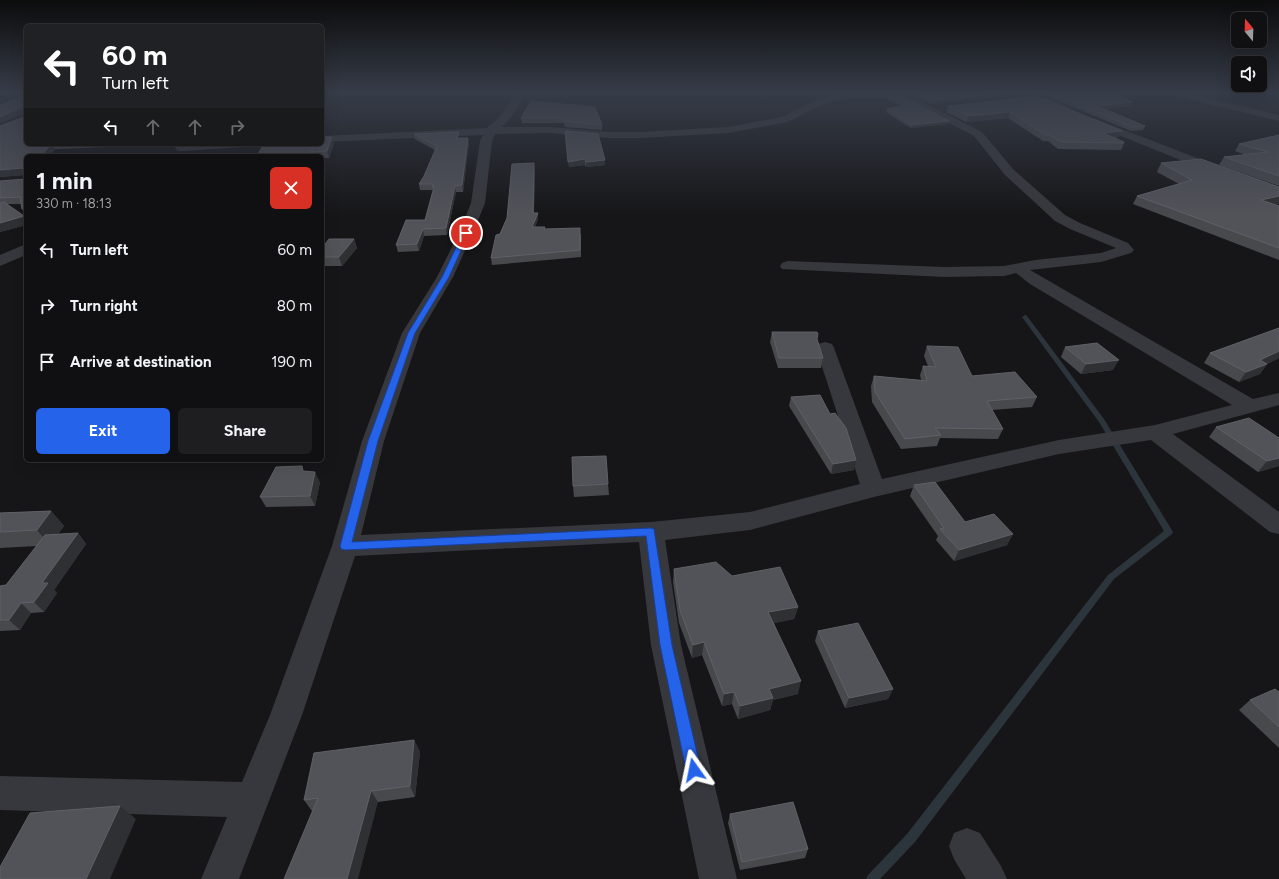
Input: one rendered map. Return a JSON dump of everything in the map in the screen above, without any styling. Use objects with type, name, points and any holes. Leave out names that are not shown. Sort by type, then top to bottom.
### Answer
[{"type":"street","points":[[324,139],[458,133]]},
{"type":"street","points":[[220,879],[286,715],[345,546],[373,441],[411,333],[445,277],[478,203],[486,156],[486,141],[490,133]]},
{"type":"street","points":[[587,133],[623,136],[675,133]]},
{"type":"street","points":[[788,266],[944,272],[1004,271],[1036,263],[1098,258],[1117,254],[1126,250],[1123,246],[1113,241],[1075,226],[1060,218],[1010,172],[976,133]]},
{"type":"street","points":[[1122,133],[1229,174]]},
{"type":"street","points":[[174,154],[183,146]]},
{"type":"street","points":[[0,261],[24,250]]},
{"type":"street","points":[[1022,267],[1023,272],[1036,281],[1251,407]]},
{"type":"street","points":[[825,348],[874,489]]},
{"type":"street","points":[[345,546],[651,532],[750,521],[874,489],[1059,447],[1144,433],[1279,399]]},
{"type":"street","points":[[1144,433],[1279,525]]},
{"type":"street","points":[[651,532],[666,645],[718,879]]},
{"type":"street","points":[[0,793],[251,800]]},
{"type":"street","points":[[967,846],[988,879]]},
{"type":"building","points":[[0,133],[24,133],[24,146],[49,146],[43,154],[24,154],[24,170],[22,168],[0,170]]},
{"type":"building","points":[[459,133],[457,138],[468,138],[462,185],[455,186],[446,228],[423,229],[417,244],[396,245],[406,220],[425,220],[434,187],[432,187],[433,184],[419,184],[437,146],[414,134]]},
{"type":"building","points":[[565,133],[598,134],[605,160],[586,162],[585,159],[568,162]]},
{"type":"building","points":[[1042,133],[1103,133],[1124,143],[1060,142],[1050,135]]},
{"type":"building","points":[[1279,135],[1279,176],[1224,157],[1268,152],[1239,144]]},
{"type":"building","points":[[324,137],[332,137],[327,151],[309,152],[308,154],[258,154],[263,146],[324,146]]},
{"type":"building","points":[[1201,159],[1279,187],[1279,196],[1261,200],[1279,206],[1279,248],[1137,196],[1192,180],[1161,163]]},
{"type":"building","points":[[534,163],[533,213],[538,213],[532,227],[545,227],[544,229],[580,228],[580,250],[491,258],[496,235],[500,234],[507,218],[512,164]]},
{"type":"building","points":[[24,179],[24,208],[22,209],[20,197],[0,198],[0,181]]},
{"type":"building","points":[[4,202],[24,216],[0,223],[0,203]]},
{"type":"building","points":[[329,239],[354,239],[339,257],[324,257],[324,245]]},
{"type":"building","points":[[1279,328],[1279,351],[1260,360],[1267,364],[1246,372],[1210,353]]},
{"type":"building","points":[[772,332],[817,332],[817,339],[823,358],[779,358]]},
{"type":"building","points":[[1097,343],[1119,360],[1086,364],[1065,347]]},
{"type":"building","points":[[927,346],[958,347],[972,376],[1015,372],[1037,397],[987,401],[1003,429],[935,428],[941,435],[905,439],[875,392],[874,376],[927,381],[923,366],[936,367]]},
{"type":"building","points":[[820,395],[830,414],[835,413],[846,428],[856,460],[833,464],[791,397]]},
{"type":"building","points":[[1249,418],[1279,438],[1279,458],[1267,461],[1216,427]]},
{"type":"building","points":[[606,456],[608,484],[573,486],[572,457]]},
{"type":"building","points":[[302,466],[303,471],[315,472],[310,496],[260,497],[276,467]]},
{"type":"building","points":[[935,482],[965,522],[994,514],[1013,534],[959,550],[940,529],[944,528],[914,485]]},
{"type":"building","points":[[51,511],[37,530],[0,532],[0,513]]},
{"type":"building","points":[[78,533],[42,583],[48,583],[34,602],[21,603],[9,620],[0,620],[0,586],[6,585],[45,535]]},
{"type":"building","points":[[716,562],[732,576],[780,567],[798,607],[768,612],[801,681],[769,689],[773,698],[740,706],[734,692],[724,694],[704,642],[693,645],[680,610],[674,569]]},
{"type":"building","points":[[858,623],[893,689],[849,698],[818,631]]},
{"type":"building","points":[[1275,689],[1279,692],[1279,727],[1250,700]]},
{"type":"building","points":[[414,740],[410,786],[371,791],[347,879],[284,879],[318,798],[304,800],[314,753]]},
{"type":"building","points":[[793,802],[808,849],[742,862],[730,814]]},
{"type":"building","points":[[120,806],[86,879],[0,879],[0,867],[30,813]]},
{"type":"waterway","points":[[872,879],[911,838],[1111,577],[1169,532],[1102,421],[1025,317]]},
{"type":"route","points":[[466,233],[445,277],[411,333],[373,441],[345,546],[651,532],[666,645],[694,770]]}]
